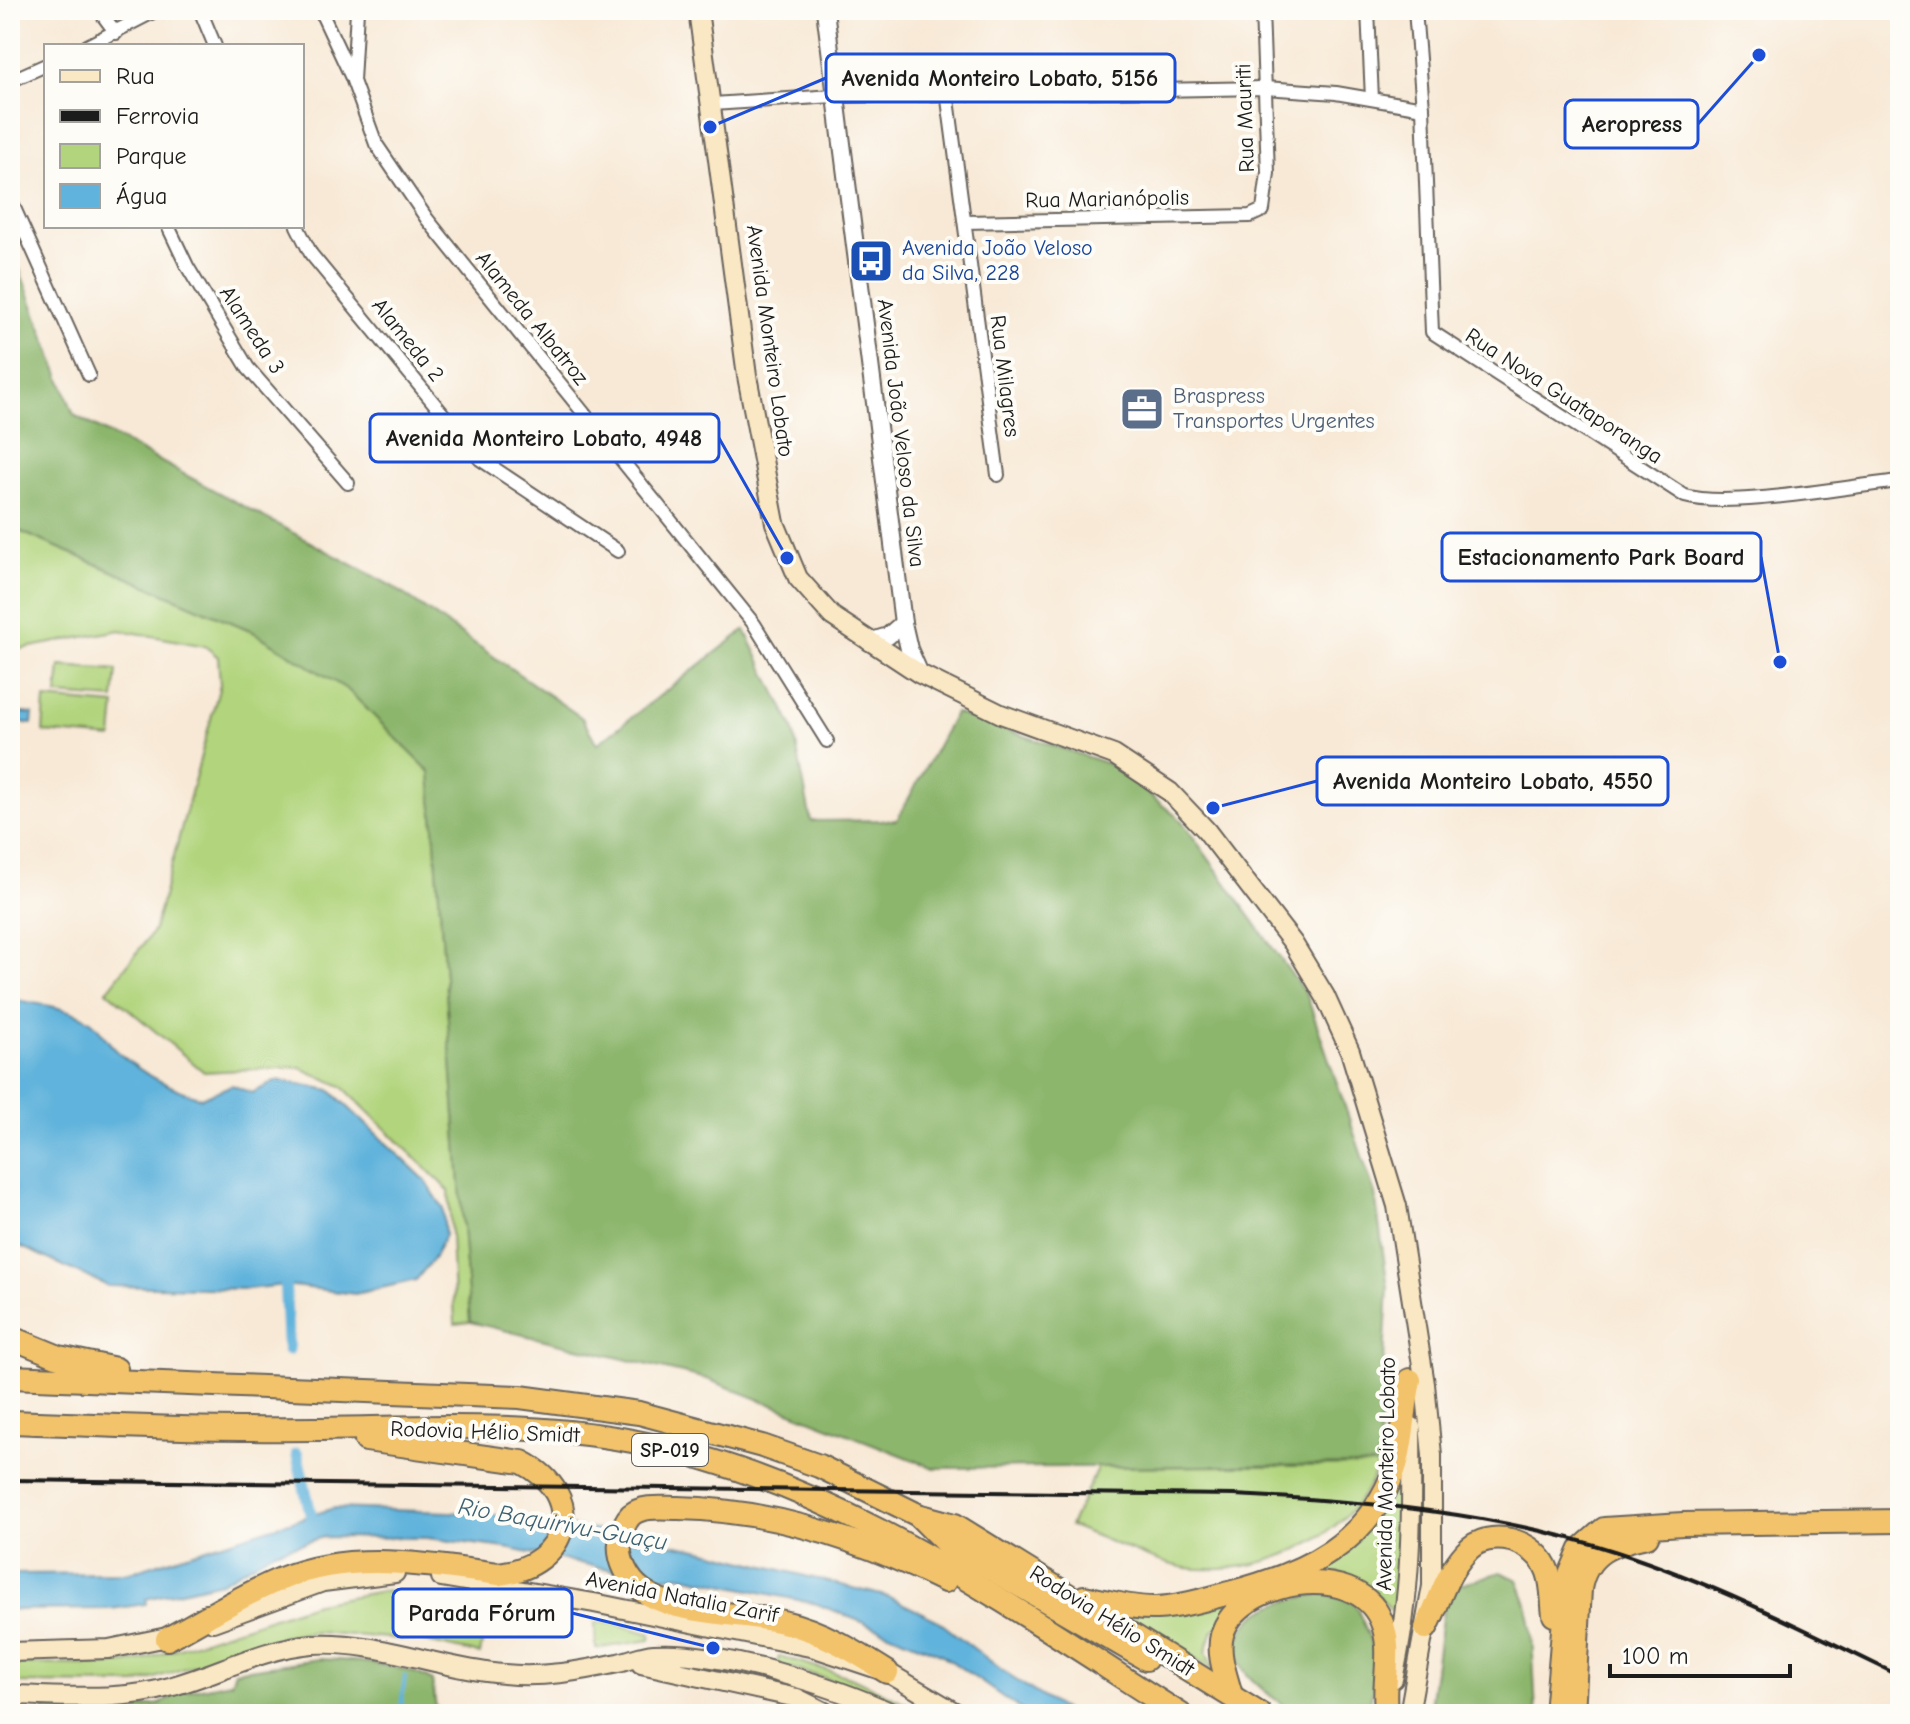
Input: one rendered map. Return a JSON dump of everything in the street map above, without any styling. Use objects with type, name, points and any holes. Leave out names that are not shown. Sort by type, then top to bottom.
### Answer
[{"type":"highway","points":[[10,1337],[59,1357],[107,1368],[228,1383]]},
{"type":"highway","name":"Rodovia Hélio Smidt","points":[[10,1377],[228,1383],[520,1397],[639,1413],[762,1446],[819,1466],[918,1515],[955,1525],[1067,1593],[1234,1705]]},
{"type":"highway","points":[[1067,1593],[1134,1607],[1181,1605],[1250,1588],[1313,1565],[1332,1553],[1367,1517],[1396,1466],[1410,1380]]},
{"type":"highway","name":"Rodovia Hélio Smidt","points":[[10,1422],[281,1429],[506,1428],[569,1432],[676,1452],[735,1468],[860,1521],[923,1552],[1180,1714]]},
{"type":"highway","points":[[167,1639],[282,1579],[338,1565],[376,1561],[499,1574],[518,1571],[549,1553],[562,1525],[564,1510],[557,1491],[546,1477],[522,1462],[281,1429]]},
{"type":"highway","points":[[887,1672],[813,1630],[783,1621],[672,1604],[643,1592],[630,1578],[621,1557],[623,1527],[633,1514],[643,1509],[697,1508],[780,1522],[877,1550],[1022,1615]]},
{"type":"highway","name":"Rodovia Hélio Smidt","points":[[918,1515],[945,1542],[1234,1705],[1260,1714]]},
{"type":"highway","points":[[1556,1714],[1567,1582],[1581,1549],[1604,1529],[1683,1524],[1900,1521]]},
{"type":"highway","points":[[1573,1714],[1580,1589],[1585,1571],[1595,1556],[1607,1547],[1683,1524]]},
{"type":"highway","points":[[1426,1628],[1445,1578],[1474,1543],[1487,1539],[1516,1541],[1538,1556],[1548,1569],[1558,1688]]},
{"type":"highway","points":[[1234,1705],[1220,1649],[1228,1619],[1254,1598],[1297,1585],[1338,1583],[1356,1591],[1380,1617],[1389,1659],[1384,1696],[1393,1713]]},
{"type":"main road","name":"Avenida Monteiro Lobato","points":[[698,10],[747,376],[775,523],[787,558],[813,599],[869,642],[920,674],[1001,714],[1083,743],[1147,774],[1206,830],[1293,943],[1325,996],[1350,1051],[1397,1206],[1425,1384],[1432,1455],[1434,1546],[1426,1628],[1393,1713]]},
{"type":"main road","name":"Avenida Monteiro Lobato","points":[[1393,1713],[1409,1592],[1412,1520],[1410,1380],[1414,1328]]},
{"type":"main road","name":"Avenida Natalia Zarif","points":[[10,1652],[109,1649],[167,1639],[323,1582],[375,1573],[420,1573],[594,1603],[788,1642],[887,1672],[958,1714]]},
{"type":"main road","points":[[10,1695],[131,1695],[171,1687],[285,1648],[311,1645],[361,1647],[504,1674],[558,1673],[652,1654],[726,1663],[842,1691],[894,1714]]},
{"type":"main road","points":[[618,1663],[654,1665],[744,1684],[797,1698],[829,1714]]},
{"type":"street","points":[[99,10],[116,33]]},
{"type":"street","points":[[91,44],[157,10]]},
{"type":"street","points":[[200,10],[214,44]]},
{"type":"street","points":[[317,10],[322,14],[353,81]]},
{"type":"street","name":"Alameda Albatroz","points":[[357,10],[353,81],[376,144],[427,219],[754,624],[827,741]]},
{"type":"street","name":"Avenida João Veloso da Silva","points":[[825,10],[903,623]]},
{"type":"street","name":"Rua Mauriti","points":[[1250,216],[1263,210],[1266,203],[1262,10]]},
{"type":"street","points":[[1368,10],[1372,99]]},
{"type":"street","name":"Rua Nova Guataporanga","points":[[1415,10],[1423,108],[1432,332],[1670,489],[1692,498],[1744,498],[1900,481]]},
{"type":"street","points":[[10,81],[44,66]]},
{"type":"street","points":[[713,104],[947,92],[1265,88],[1372,99],[1423,108]]},
{"type":"street","name":"Rua Milagres","points":[[947,92],[998,475]]},
{"type":"street","points":[[10,199],[89,375]]},
{"type":"street","name":"Rua Marianópolis","points":[[965,222],[1250,216]]},
{"type":"street","name":"Alameda 3","points":[[169,228],[187,266],[248,368],[348,483]]},
{"type":"street","name":"Alameda 2","points":[[298,228],[311,254],[480,459],[618,551]]},
{"type":"street","points":[[869,642],[888,636],[903,623],[909,649],[920,674]]},
{"type":"green space","points":[[10,244],[74,415],[392,586],[582,718],[597,744],[745,630],[793,728],[811,821],[897,820],[955,713],[1112,765],[1181,820],[1307,996],[1375,1194],[1388,1288],[1378,1465],[934,1468],[707,1379],[470,1322],[430,772],[348,690],[250,630],[10,527]]},
{"type":"green space","points":[[10,527],[250,630],[348,690],[430,772],[470,1322],[455,1324],[449,1191],[342,1086],[298,1067],[204,1072],[107,991],[154,930],[220,685],[218,657],[205,646],[120,630],[10,651]]},
{"type":"green space","points":[[60,666],[117,670],[114,699],[57,695]]},
{"type":"green space","points":[[45,699],[115,705],[112,738],[43,732]]},
{"type":"green space","points":[[1403,1451],[1394,1614],[1362,1583],[1341,1574],[1320,1574],[1213,1630],[1206,1652],[1213,1669],[1120,1614],[1324,1561]]},
{"type":"green space","points":[[1378,1465],[1366,1491],[1348,1514],[1326,1533],[1300,1548],[1243,1566],[1214,1569],[1173,1565],[1070,1526],[1098,1467]]},
{"type":"green space","points":[[1501,1572],[1518,1580],[1527,1604],[1532,1634],[1536,1714],[1429,1714],[1444,1603],[1458,1585]]},
{"type":"green space","points":[[382,1591],[488,1610],[480,1654],[423,1641],[316,1632],[289,1635],[136,1684],[10,1683],[10,1664],[107,1665],[140,1661],[316,1603]]},
{"type":"green space","points":[[1325,1593],[1354,1603],[1367,1632],[1375,1670],[1367,1714],[1295,1714],[1257,1684],[1241,1663],[1238,1644],[1250,1620],[1285,1601]]},
{"type":"green space","points":[[595,1622],[612,1623],[651,1634],[650,1640],[596,1649]]},
{"type":"green space","points":[[779,1656],[853,1678],[928,1714],[912,1714],[866,1690],[777,1664]]},
{"type":"green space","points":[[319,1659],[377,1664],[421,1675],[432,1681],[437,1714],[38,1714],[50,1705],[94,1712],[107,1706],[138,1708],[160,1704],[181,1692],[231,1682],[235,1671]]},
{"type":"water","points":[[10,712],[33,714],[32,724],[18,723],[10,727]]},
{"type":"water","points":[[10,999],[80,1015],[93,1023],[133,1065],[166,1084],[201,1098],[232,1085],[252,1093],[278,1080],[330,1090],[425,1180],[443,1208],[445,1235],[433,1259],[416,1280],[355,1294],[285,1285],[247,1289],[108,1286],[17,1245],[10,1237]]},
{"type":"water","points":[[334,1508],[480,1513],[601,1531],[698,1549],[889,1597],[937,1620],[1011,1677],[1070,1714],[1027,1714],[941,1654],[817,1604],[679,1575],[653,1578],[505,1548],[427,1538],[324,1537],[275,1551],[221,1582],[146,1599],[146,1604],[111,1609],[10,1610],[10,1574],[127,1573]]},
{"type":"waterway","points":[[285,1285],[288,1350]]},
{"type":"waterway","points":[[297,1454],[314,1529]]},
{"type":"waterway","points":[[400,1714],[405,1676]]},
{"type":"railway","points":[[10,1480],[1234,1495],[1379,1505],[1523,1527],[1617,1552],[1725,1593],[1900,1676]]},
{"type":"place","name":"Aeropress","points":[[1759,55]]},
{"type":"place","name":"Avenida Monteiro Lobato, 5156","points":[[710,127]]},
{"type":"place","name":"Avenida João Veloso da Silva, 228","points":[[871,261]]},
{"type":"place","name":"Braspress Transportes Urgentes","points":[[1142,409]]},
{"type":"place","name":"Avenida Monteiro Lobato, 4948","points":[[787,558]]},
{"type":"place","name":"Estacionamento Park Board","points":[[1780,662]]},
{"type":"place","name":"Avenida Monteiro Lobato, 4550","points":[[1213,808]]},
{"type":"place","name":"Parada Fórum","points":[[713,1648]]},
{"type":"water label","name":"Rio Baquirivu-Guaçu","points":[[563,1524]]}]
